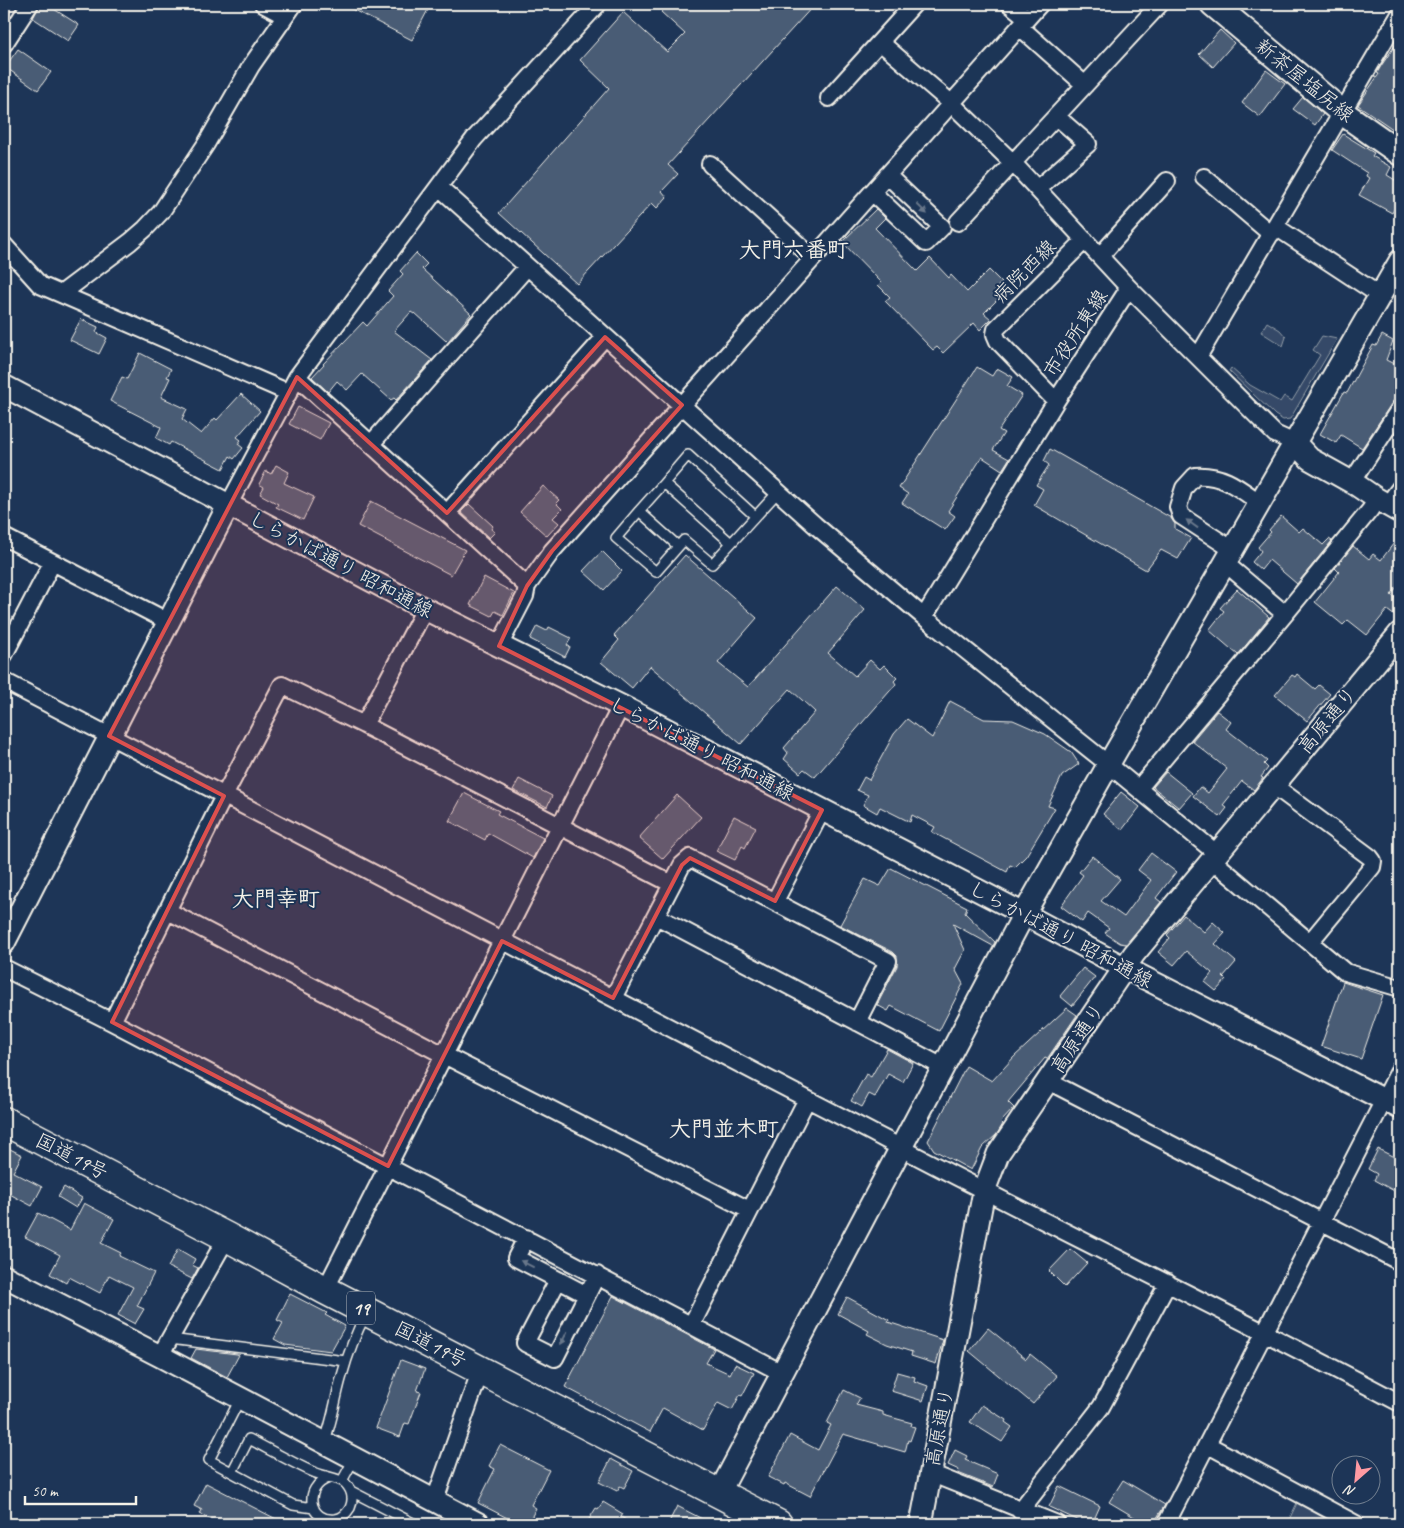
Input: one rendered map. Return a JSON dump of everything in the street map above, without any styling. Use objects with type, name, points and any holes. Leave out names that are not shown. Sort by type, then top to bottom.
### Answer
[{"type":"highway","name":"国道19号","points":[[4,1121],[325,1290],[778,1524]]},
{"type":"main road","name":"新茶屋塩尻線","points":[[1213,4],[1343,112],[1400,153]]},
{"type":"street","points":[[4,44],[30,4]]},
{"type":"street","points":[[61,294],[130,242],[161,212],[206,144],[250,66],[289,10],[263,4]]},
{"type":"street","points":[[4,943],[229,504],[297,377],[474,139],[598,4]]},
{"type":"street","points":[[829,98],[914,4]]},
{"type":"street","points":[[1010,4],[1023,23],[1085,85]]},
{"type":"street","points":[[499,646],[525,596],[527,586],[552,551],[1040,4]]},
{"type":"street","points":[[958,222],[1160,4]]},
{"type":"street","points":[[1198,357],[1400,14]]},
{"type":"street","points":[[880,42],[951,104],[1013,163],[1129,288],[1275,434],[1310,449],[1357,474],[1394,499]]},
{"type":"street","points":[[1037,189],[1088,144],[1056,116]]},
{"type":"street","points":[[710,164],[813,258]]},
{"type":"street","points":[[872,192],[926,243],[942,227],[887,175]]},
{"type":"street","points":[[1204,177],[1273,230],[1381,294]]},
{"type":"street","points":[[1100,256],[1167,181]]},
{"type":"street","points":[[439,187],[778,492],[924,617],[1108,764],[1345,972],[1400,988]]},
{"type":"street","name":"病院西線","points":[[995,334],[996,329],[1085,240]]},
{"type":"street","points":[[4,245],[40,285],[288,392]]},
{"type":"street","points":[[719,1493],[1024,914],[1108,764],[1400,261]]},
{"type":"street","points":[[371,444],[527,267]]},
{"type":"street","name":"市役所東線","points":[[995,334],[998,341],[1056,401],[1129,288]]},
{"type":"street","points":[[448,514],[605,336]]},
{"type":"street","points":[[297,377],[527,586]]},
{"type":"street","name":"しらかば通り 昭和通線","points":[[4,388],[229,504],[426,609],[622,706],[1125,968],[1393,1104]]},
{"type":"street","points":[[924,617],[1056,401]]},
{"type":"street","points":[[1357,474],[1400,408]]},
{"type":"street","points":[[1295,443],[1310,459],[1355,484],[1394,499]]},
{"type":"street","points":[[1260,502],[1231,482],[1208,475],[1195,476],[1184,488],[1178,507],[1181,516],[1229,557],[1285,614]]},
{"type":"street","points":[[1144,782],[1285,614],[1394,499]]},
{"type":"street","points":[[4,537],[169,622]]},
{"type":"street","points":[[4,654],[52,563]]},
{"type":"street","points":[[364,725],[426,609]]},
{"type":"street","name":"高原通り","points":[[921,1524],[984,1191],[998,1154],[1134,954],[1273,785],[1399,638]]},
{"type":"street","points":[[4,681],[806,1099],[1265,1332],[1400,1403]]},
{"type":"street","points":[[112,1022],[224,796],[282,685],[364,725],[672,884]]},
{"type":"street","points":[[325,1290],[622,706]]},
{"type":"street","points":[[1273,785],[1373,861],[1372,867],[1310,942]]},
{"type":"street","points":[[775,901],[822,810]]},
{"type":"street","points":[[613,998],[682,865],[690,858],[888,961],[856,1022]]},
{"type":"street","points":[[168,910],[444,1055],[748,1210]]},
{"type":"street","points":[[656,916],[943,1066]]},
{"type":"street","points":[[4,968],[112,1022],[692,1324],[782,1373]]},
{"type":"street","points":[[1166,1524],[1322,1222],[1393,1104],[1400,1069]]},
{"type":"street","points":[[1048,1081],[1400,1262]]},
{"type":"street","points":[[692,1324],[748,1210],[806,1099]]},
{"type":"street","points":[[165,1347],[227,1237]]},
{"type":"street","points":[[526,1238],[516,1258],[587,1295]]},
{"type":"street","points":[[558,1280],[525,1343],[554,1358],[597,1275]]},
{"type":"street","points":[[4,1276],[165,1347],[240,1398],[479,1524]]},
{"type":"street","points":[[1020,1511],[1101,1407],[1168,1283]]},
{"type":"street","points":[[435,1500],[481,1369]]},
{"type":"street","points":[[1208,1445],[1356,1524]]},
{"type":"street","points":[[930,1473],[1056,1524]]},
{"type":"lane","points":[[755,516],[688,455],[616,538],[656,572],[684,540],[712,564],[778,492]]},
{"type":"lane","points":[[664,482],[731,543]]},
{"type":"lane","points":[[639,511],[678,546]]},
{"type":"lane","points":[[324,1443],[328,1434],[346,1362],[360,1324],[367,1311]]},
{"type":"lane","points":[[165,1347],[346,1362]]},
{"type":"lane","points":[[240,1398],[208,1460],[293,1505],[314,1508]]},
{"type":"lane","points":[[232,1472],[249,1439],[312,1471],[342,1481],[351,1491],[415,1524]]},
{"type":"lane","points":[[342,1481],[354,1459]]},
{"type":"lane","points":[[329,1478],[323,1480],[314,1489],[312,1502],[314,1508],[322,1517],[339,1521],[352,1505],[351,1491]]},
{"type":"highlighted area","points":[[605,337],[682,405],[552,551],[527,586],[499,646],[822,810],[775,901],[690,858],[682,865],[613,998],[502,941],[388,1166],[112,1022],[224,796],[109,736],[297,377],[447,513]]},
{"type":"shaded area","points":[[1267,322],[1280,330],[1286,337],[1283,346],[1261,332]]},
{"type":"shaded area","points":[[1322,336],[1337,339],[1290,419],[1283,420],[1275,415],[1229,371],[1231,368],[1250,385],[1280,402],[1284,396],[1292,401],[1320,355],[1313,350]]},
{"type":"shaded area","points":[[1298,1501],[1343,1524],[1287,1524]]},
{"type":"building","points":[[40,4],[46,4],[79,25],[68,41],[33,18]]},
{"type":"building","points":[[342,4],[431,4],[412,40]]},
{"type":"building","points":[[669,4],[815,4],[668,165],[678,174],[662,191],[667,197],[657,208],[652,203],[577,284],[499,213],[609,88],[580,60],[623,12],[667,52],[685,34],[661,12]]},
{"type":"building","points":[[1220,30],[1234,43],[1213,67],[1199,54]]},
{"type":"building","points":[[1400,38],[1400,134],[1358,105]]},
{"type":"building","points":[[18,49],[51,72],[38,90],[5,67]]},
{"type":"building","points":[[1266,70],[1285,84],[1260,117],[1242,103]]},
{"type":"building","points":[[1303,97],[1323,114],[1315,125],[1293,109]]},
{"type":"building","points":[[1343,134],[1374,153],[1372,156],[1391,167],[1387,175],[1400,183],[1400,199],[1392,213],[1359,195],[1369,178],[1366,176],[1367,173],[1332,150]]},
{"type":"building","points":[[876,209],[885,218],[875,228],[917,271],[930,258],[949,278],[951,275],[967,292],[989,270],[1002,283],[998,286],[1004,293],[984,313],[991,319],[980,330],[974,323],[943,353],[937,347],[933,350],[885,301],[890,297],[878,285],[881,282],[842,242]]},
{"type":"building","points":[[416,253],[427,264],[422,269],[471,314],[449,340],[446,341],[415,313],[411,312],[394,331],[432,360],[396,400],[394,398],[391,400],[362,374],[347,390],[337,381],[328,392],[312,377],[363,322],[367,326],[393,296],[388,291],[403,274],[400,271]]},
{"type":"building","points":[[81,319],[98,327],[96,332],[107,338],[99,354],[70,340]]},
{"type":"building","points":[[1382,335],[1393,341],[1386,360],[1400,367],[1400,391],[1362,448],[1341,435],[1336,443],[1320,434],[1344,392],[1347,393],[1373,345],[1376,346]]},
{"type":"building","points":[[140,353],[171,369],[167,377],[170,378],[161,397],[187,409],[182,419],[201,434],[241,394],[260,411],[237,437],[241,440],[238,444],[243,448],[234,459],[230,456],[223,469],[171,442],[169,445],[156,438],[161,427],[110,401],[122,377],[127,379]]},
{"type":"building","points":[[977,367],[992,376],[997,368],[1013,377],[1007,386],[1022,395],[999,430],[1004,433],[993,450],[1009,459],[1002,470],[982,457],[948,511],[955,516],[945,530],[902,503],[908,494],[899,488]]},
{"type":"building","points":[[298,407],[329,423],[320,440],[289,424]]},
{"type":"building","points":[[1050,449],[1171,518],[1175,524],[1175,529],[1191,538],[1178,559],[1161,550],[1146,570],[1034,505],[1043,489],[1036,485],[1049,465],[1044,461]]},
{"type":"building","points":[[276,465],[289,472],[284,483],[314,497],[303,520],[276,507],[278,504],[260,494],[264,487],[259,484],[266,471],[271,474]]},
{"type":"building","points":[[543,486],[559,500],[556,503],[562,509],[553,518],[559,523],[547,536],[520,512]]},
{"type":"building","points":[[371,501],[465,550],[451,575],[358,526]]},
{"type":"building","points":[[469,504],[493,526],[491,529],[495,532],[489,538],[461,512]]},
{"type":"building","points":[[1281,516],[1299,532],[1303,528],[1323,545],[1329,539],[1332,541],[1297,584],[1269,560],[1261,570],[1252,562],[1261,551],[1258,547],[1271,532],[1269,530]]},
{"type":"building","points":[[1400,535],[1400,584],[1391,595],[1400,602],[1400,610],[1395,616],[1387,610],[1367,635],[1348,620],[1343,625],[1315,602],[1339,572],[1335,568],[1353,546],[1369,559],[1373,554],[1381,560]]},
{"type":"building","points":[[602,551],[622,571],[604,590],[583,571]]},
{"type":"building","points":[[685,555],[757,618],[718,663],[748,687],[837,586],[865,610],[828,653],[855,676],[870,660],[880,669],[884,665],[897,678],[894,681],[896,684],[815,777],[804,769],[800,773],[784,759],[788,753],[784,748],[815,712],[790,689],[741,744],[650,666],[632,688],[601,662],[619,640],[614,635]]},
{"type":"building","points":[[484,577],[514,593],[503,615],[495,611],[492,616],[470,605]]},
{"type":"building","points":[[1237,589],[1269,617],[1238,655],[1209,630],[1224,611],[1220,608]]},
{"type":"building","points":[[537,626],[547,631],[549,627],[571,638],[567,645],[570,647],[565,657],[530,639]]},
{"type":"building","points":[[1297,674],[1315,689],[1319,685],[1330,694],[1307,721],[1275,695],[1292,675],[1295,677]]},
{"type":"building","points":[[950,701],[984,719],[1013,720],[1045,734],[1071,752],[1079,764],[1062,776],[1048,806],[1055,808],[1026,856],[1015,867],[1010,865],[1007,872],[932,832],[935,827],[912,815],[910,822],[880,807],[877,813],[863,805],[868,795],[857,790],[864,777],[869,780],[894,734],[907,719],[932,738]]},
{"type":"building","points":[[1217,711],[1231,722],[1226,729],[1267,761],[1264,764],[1268,768],[1254,790],[1242,781],[1223,805],[1227,808],[1220,817],[1193,796],[1200,787],[1208,793],[1227,769],[1192,741]]},
{"type":"building","points":[[1166,772],[1192,793],[1179,808],[1153,787]]},
{"type":"building","points":[[519,779],[552,796],[547,807],[513,790]]},
{"type":"building","points":[[1121,792],[1140,807],[1122,830],[1103,814]]},
{"type":"building","points":[[464,793],[499,811],[497,814],[543,838],[533,858],[488,833],[485,840],[449,821]]},
{"type":"building","points":[[677,795],[701,817],[663,859],[639,838]]},
{"type":"building","points":[[734,816],[756,827],[745,848],[742,846],[735,860],[716,851]]},
{"type":"building","points":[[1151,853],[1176,872],[1156,898],[1161,902],[1126,944],[1120,943],[1105,933],[1109,928],[1088,913],[1082,922],[1061,906],[1083,875],[1079,872],[1092,856],[1120,879],[1101,901],[1124,917],[1151,880],[1138,870]]},
{"type":"building","points":[[891,868],[967,907],[965,913],[995,942],[993,946],[953,924],[965,950],[955,969],[963,984],[939,1031],[891,1006],[888,1011],[877,1005],[897,966],[897,956],[893,952],[840,925],[865,879],[880,886]]},
{"type":"building","points":[[1184,915],[1204,932],[1213,922],[1225,933],[1215,944],[1236,962],[1223,977],[1226,980],[1216,991],[1205,982],[1212,973],[1186,951],[1174,965],[1158,952],[1170,938],[1167,935]]},
{"type":"building","points":[[1083,968],[1095,977],[1072,1006],[1060,996]]},
{"type":"building","points":[[1343,982],[1383,995],[1361,1059],[1321,1046]]},
{"type":"building","points":[[1067,1008],[1077,1015],[1047,1059],[1045,1058],[1008,1102],[1014,1108],[1001,1122],[1003,1124],[997,1134],[982,1148],[971,1170],[934,1150],[928,1141],[966,1066],[992,1081],[1014,1057]]},
{"type":"building","points":[[887,1049],[913,1063],[903,1082],[888,1074],[875,1097],[869,1094],[862,1107],[851,1101],[866,1074],[871,1077]]},
{"type":"building","points":[[4,1146],[22,1155],[13,1172],[42,1187],[32,1206],[4,1191]]},
{"type":"building","points":[[1378,1149],[1400,1160],[1400,1194],[1374,1180],[1377,1174],[1368,1169]]},
{"type":"building","points":[[64,1187],[82,1198],[76,1208],[58,1197]]},
{"type":"building","points":[[84,1203],[114,1219],[101,1243],[121,1253],[119,1256],[154,1273],[137,1306],[144,1309],[135,1324],[118,1315],[133,1287],[109,1275],[100,1293],[69,1277],[66,1283],[50,1274],[60,1255],[25,1237],[38,1213],[70,1230]]},
{"type":"building","points":[[178,1249],[195,1259],[192,1265],[198,1268],[192,1279],[168,1267]]},
{"type":"building","points":[[1070,1249],[1087,1263],[1065,1287],[1049,1271]]},
{"type":"building","points":[[290,1294],[327,1313],[325,1315],[345,1326],[331,1351],[285,1345],[274,1339],[283,1323],[277,1320]]},
{"type":"building","points":[[613,1296],[714,1349],[706,1363],[730,1374],[735,1364],[754,1373],[732,1410],[718,1403],[703,1430],[663,1408],[650,1432],[565,1387]]},
{"type":"building","points":[[847,1297],[889,1320],[888,1322],[943,1340],[936,1364],[911,1356],[912,1352],[887,1344],[867,1334],[869,1331],[838,1314]]},
{"type":"building","points":[[988,1328],[1026,1359],[1030,1354],[1057,1376],[1033,1404],[969,1351]]},
{"type":"building","points":[[196,1349],[239,1355],[227,1377],[191,1358]]},
{"type":"building","points":[[401,1360],[425,1369],[417,1391],[421,1392],[409,1424],[405,1423],[400,1437],[376,1428]]},
{"type":"building","points":[[897,1372],[915,1377],[914,1381],[928,1386],[923,1401],[891,1391]]},
{"type":"building","points":[[844,1390],[860,1398],[856,1405],[883,1412],[883,1415],[912,1423],[911,1426],[915,1427],[910,1441],[908,1440],[905,1452],[843,1434],[810,1496],[785,1483],[784,1485],[768,1477],[790,1435],[818,1450],[831,1425],[827,1423]]},
{"type":"building","points":[[982,1405],[1006,1420],[1005,1422],[1012,1427],[1002,1442],[970,1422]]},
{"type":"building","points":[[500,1445],[549,1470],[531,1505],[536,1508],[528,1524],[519,1524],[478,1503],[495,1469],[489,1466]]},
{"type":"building","points":[[955,1450],[967,1456],[965,1460],[998,1474],[993,1487],[958,1473],[959,1470],[948,1465]]},
{"type":"building","points":[[611,1459],[633,1471],[624,1488],[620,1486],[617,1491],[599,1482]]},
{"type":"building","points":[[1123,1480],[1165,1505],[1153,1524],[1146,1524],[1109,1502]]},
{"type":"building","points":[[206,1483],[286,1524],[220,1524],[200,1514],[202,1510],[194,1506]]},
{"type":"building","points":[[1059,1486],[1100,1506],[1092,1524],[1086,1524],[1049,1507]]},
{"type":"building","points":[[603,1502],[623,1514],[621,1517],[633,1524],[586,1524],[596,1508],[598,1509]]},
{"type":"building","points":[[677,1506],[712,1524],[668,1524]]},
{"type":"district","name":"大門六番町","points":[[794,249]]},
{"type":"district","name":"大門幸町","points":[[276,898]]},
{"type":"district","name":"大門並木町","points":[[724,1128]]}]
